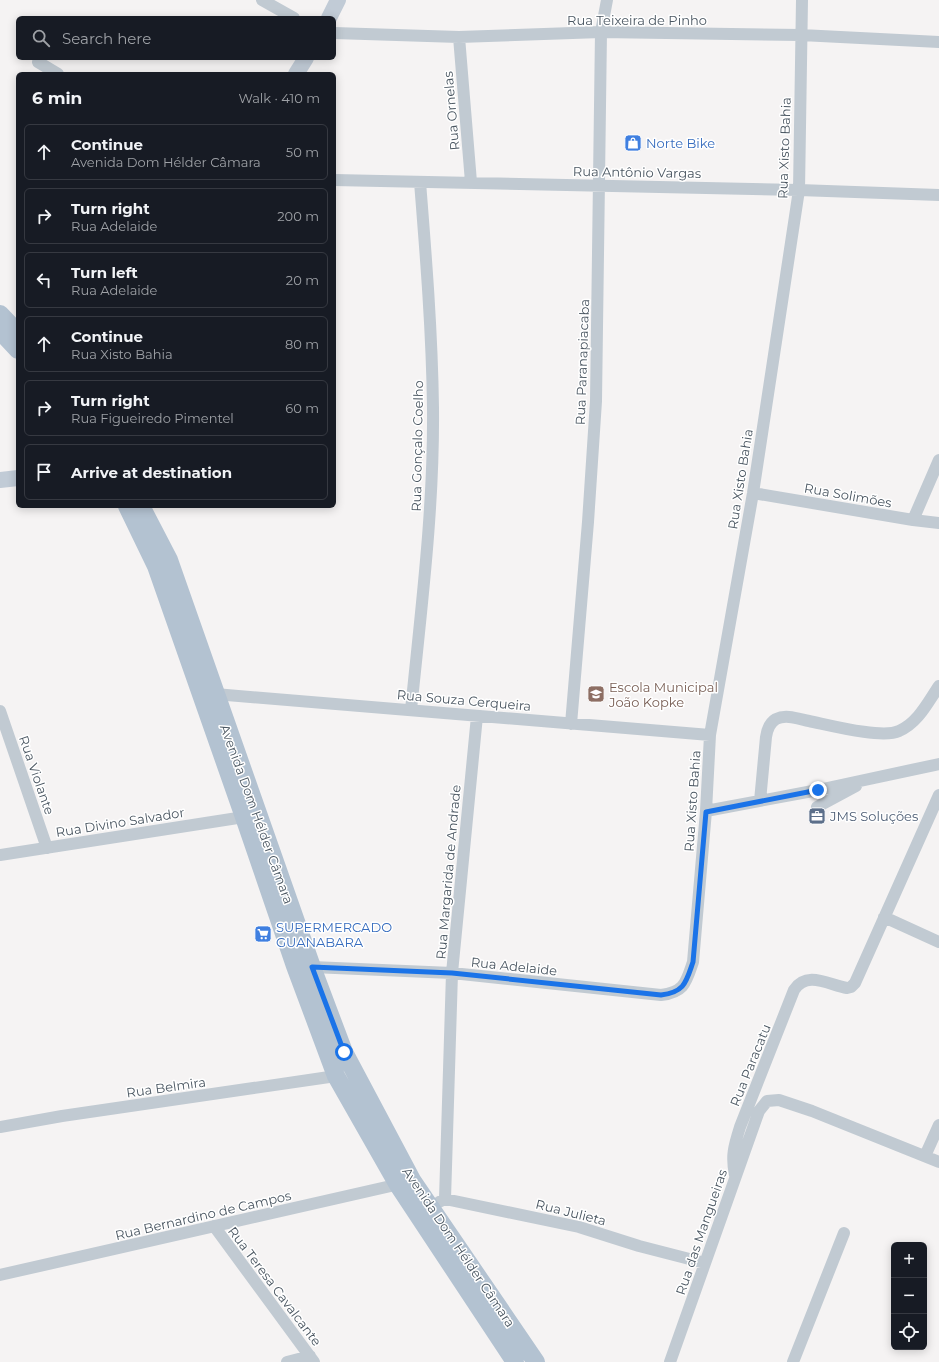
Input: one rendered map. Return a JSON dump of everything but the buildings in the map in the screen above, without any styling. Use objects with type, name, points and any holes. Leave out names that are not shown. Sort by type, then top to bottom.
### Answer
[{"type":"main road","points":[[330,16],[338,0]]},
{"type":"main road","points":[[297,72],[305,60]]},
{"type":"main road","points":[[0,314],[16,331]]},
{"type":"main road","points":[[0,331],[16,348]]},
{"type":"main road","points":[[0,480],[16,478]]},
{"type":"main road","name":"Avenida Dom Hélder Câmara","points":[[133,508],[169,560],[312,967],[344,1052],[405,1183],[438,1203],[536,1362]]},
{"type":"main road","name":"Avenida Dom Hélder Câmara","points":[[133,508],[156,566],[295,966],[336,1076],[405,1183],[515,1362]]},
{"type":"street","points":[[262,0],[290,16]]},
{"type":"street","name":"Rua Paranapiacaba","points":[[571,724],[588,522],[596,401],[601,32],[607,0]]},
{"type":"street","name":"Rua Xisto Bahia","points":[[693,962],[706,812],[710,735],[753,493],[799,190],[802,0]]},
{"type":"street","name":"Rua Teixeira de Pinho","points":[[336,33],[459,38],[601,32],[801,35],[939,42]]},
{"type":"street","name":"Rua Ornelas","points":[[459,38],[471,182]]},
{"type":"street","points":[[38,62],[55,72]]},
{"type":"street","name":"Rua Antônio Vargas","points":[[336,180],[600,185],[939,195]]},
{"type":"street","name":"Rua Gonçalo Coelho","points":[[411,710],[430,516],[433,409],[430,300],[420,182]]},
{"type":"street","points":[[913,520],[939,460]]},
{"type":"street","name":"Rua Solimões","points":[[753,493],[939,523]]},
{"type":"street","points":[[760,801],[767,732],[768,728],[775,719],[789,717],[843,728],[888,734],[898,732],[914,722],[939,686]]},
{"type":"street","name":"Rua Souza Cerqueira","points":[[215,694],[710,735]]},
{"type":"street","name":"Rua Violante","points":[[0,711],[47,848]]},
{"type":"street","name":"Rua Margarida de Andrade","points":[[438,1203],[452,973],[477,716]]},
{"type":"street","points":[[706,812],[939,764]]},
{"type":"street","points":[[817,807],[869,779]]},
{"type":"street","points":[[939,795],[884,917],[939,942]]},
{"type":"street","name":"Rua Divino Salvador","points":[[0,855],[244,816]]},
{"type":"street","name":"Rua Paracatu","points":[[735,1175],[732,1162],[740,1127],[794,990],[801,981],[815,980],[847,988],[851,987],[861,972],[884,917]]},
{"type":"street","name":"Rua Adelaide","points":[[312,967],[452,973],[661,995],[672,994],[686,983],[693,962]]},
{"type":"street","name":"Rua Belmira","points":[[0,1127],[62,1116],[336,1076]]},
{"type":"street","name":"Rua Paracatu","points":[[759,1111],[767,1101],[779,1100],[812,1111],[939,1162]]},
{"type":"street","name":"Rua das Mangueiras","points":[[670,1362],[735,1175],[759,1111]]},
{"type":"street","points":[[925,1156],[939,1125]]},
{"type":"street","name":"Rua Bernardino de Campos","points":[[0,1276],[405,1183]]},
{"type":"street","name":"Rua Julieta","points":[[438,1203],[579,1227],[639,1246],[705,1263]]},
{"type":"street","name":"Rua Teresa Cavalcante","points":[[214,1226],[312,1359]]},
{"type":"street","points":[[793,1362],[844,1233]]},
{"type":"street","points":[[286,1362],[312,1359]]},
{"type":"place","name":"Norte Bike","points":[[633,143]]},
{"type":"place","name":"Escola Municipal João Kopke","points":[[596,694]]},
{"type":"place","name":"JMS Soluções","points":[[817,816]]},
{"type":"place","name":"SUPERMERCADO GUANABARA","points":[[263,934]]},
{"type":"route","points":[[344,1052],[312,967],[452,973],[661,995],[672,994],[686,983],[693,962],[706,812],[818,790]]}]
